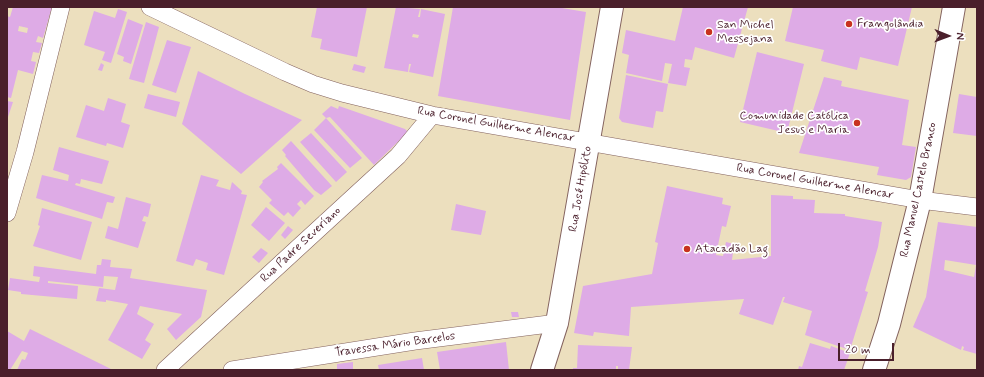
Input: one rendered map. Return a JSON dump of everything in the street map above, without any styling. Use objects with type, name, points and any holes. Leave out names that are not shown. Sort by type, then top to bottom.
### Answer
[{"type":"main road","name":"Rua José Hipólito","points":[[542,370],[557,323],[590,142],[612,7]]},
{"type":"main road","name":"Rua Manuel Castelo Branco","points":[[874,370],[889,324],[920,200],[954,7]]},
{"type":"street","points":[[7,213],[25,152],[61,7]]},
{"type":"street","name":"Rua Coronel Guilherme Alencar","points":[[150,7],[313,84],[342,93],[432,115],[920,200],[977,207]]},
{"type":"street","name":"Rua Padre Severíano","points":[[165,370],[398,156],[432,115]]},
{"type":"street","name":"Travessa Mário Barcelos","points":[[232,370],[415,341],[557,323]]},
{"type":"building","points":[[13,7],[52,7],[43,38],[38,36],[36,42],[42,43],[39,53],[33,52],[31,61],[36,62],[33,74],[18,70],[11,98],[7,97],[7,16],[10,17]],"holes":[[[19,26],[28,28],[27,33],[18,31]]]},
{"type":"building","points":[[317,7],[367,7],[357,57],[320,49],[322,39],[311,37]]},
{"type":"building","points":[[396,7],[420,9],[418,17],[420,17],[421,9],[445,14],[433,77],[409,72],[411,64],[409,64],[408,72],[384,68]],"holes":[[[413,34],[419,35],[418,38],[412,37]]]},
{"type":"building","points":[[453,7],[556,7],[586,12],[570,120],[438,96]]},
{"type":"building","points":[[683,7],[748,7],[734,58],[695,47],[692,60],[685,59],[684,67],[690,68],[686,86],[668,83],[672,64],[665,63],[662,81],[626,73],[629,55],[622,53],[626,30],[675,41]]},
{"type":"building","name":"Frangolândia","points":[[793,7],[912,7],[898,66],[860,57],[857,70],[821,61],[824,50],[785,41]]},
{"type":"building","points":[[118,9],[127,12],[111,63],[102,60],[105,52],[84,45],[94,11],[115,18]]},
{"type":"building","points":[[128,19],[143,25],[131,64],[123,61],[124,57],[117,54]]},
{"type":"building","points":[[146,22],[159,27],[144,83],[129,79]]},
{"type":"building","points":[[167,40],[191,47],[176,93],[152,85]]},
{"type":"building","points":[[757,52],[804,64],[787,133],[740,122]]},
{"type":"building","points":[[101,63],[104,65],[102,71],[98,70]]},
{"type":"building","points":[[354,64],[366,67],[364,73],[352,70]]},
{"type":"building","points":[[198,71],[302,120],[241,174],[182,124]]},
{"type":"building","points":[[626,75],[668,84],[663,112],[656,111],[653,128],[622,122],[619,118]]},
{"type":"building","name":"Comunidade Católica Jesus e Maria","points":[[824,77],[842,81],[841,86],[909,100],[902,145],[916,147],[911,177],[906,180],[877,175],[879,167],[799,153]]},
{"type":"building","points":[[148,94],[180,102],[176,117],[144,108]]},
{"type":"building","points":[[959,94],[977,97],[977,136],[953,133]]},
{"type":"building","points":[[108,98],[126,104],[121,122],[130,125],[123,148],[107,143],[106,146],[76,137],[86,105],[104,111]]},
{"type":"building","points":[[7,101],[13,102],[7,120]]},
{"type":"building","points":[[331,106],[338,109],[339,106],[405,129],[408,132],[374,165],[330,117],[326,118],[322,114]]},
{"type":"building","points":[[326,118],[362,158],[350,168],[314,130]]},
{"type":"building","points":[[311,133],[347,172],[336,182],[300,142]]},
{"type":"building","points":[[291,141],[332,186],[321,195],[314,190],[285,156],[286,155],[282,150]]},
{"type":"building","points":[[59,147],[109,161],[102,184],[81,179],[80,184],[76,183],[75,185],[115,197],[113,203],[107,202],[102,219],[36,198],[42,175],[68,181],[69,175],[53,170]]},
{"type":"building","points":[[281,163],[314,196],[305,205],[301,200],[297,204],[301,208],[293,217],[288,212],[284,216],[269,203],[272,200],[259,187],[263,182],[262,181],[278,169],[277,167]]},
{"type":"building","points":[[201,175],[219,180],[216,186],[230,190],[232,182],[242,191],[241,194],[247,195],[224,275],[206,270],[208,263],[196,259],[193,266],[176,261]]},
{"type":"building","name":"Atacadão Lag","points":[[667,186],[723,198],[722,204],[731,206],[726,227],[722,226],[716,255],[723,256],[726,242],[734,244],[732,260],[771,256],[771,195],[793,196],[793,199],[815,200],[814,213],[845,214],[845,216],[882,222],[878,247],[865,291],[868,292],[850,350],[805,335],[812,311],[783,302],[785,297],[783,297],[773,325],[739,314],[744,299],[631,307],[629,336],[594,332],[593,336],[574,333],[583,286],[652,274],[658,243],[655,242]]},
{"type":"building","points":[[126,197],[151,204],[148,217],[144,216],[142,221],[146,222],[138,248],[105,238],[108,226],[118,229]]},
{"type":"building","points":[[456,204],[486,211],[481,235],[451,230]]},
{"type":"building","points":[[266,207],[285,223],[269,241],[251,225]]},
{"type":"building","points":[[42,208],[92,222],[81,260],[33,246],[40,226],[38,225]]},
{"type":"building","points":[[938,222],[977,227],[977,354],[963,350],[964,347],[962,346],[961,350],[913,327],[926,297]],"holes":[[[945,260],[976,265],[974,277],[944,270]]]},
{"type":"building","points":[[288,226],[293,230],[285,239],[281,235]]},
{"type":"building","points":[[261,248],[268,253],[259,263],[252,257]]},
{"type":"building","points":[[102,259],[111,260],[110,267],[132,269],[130,278],[207,290],[201,317],[176,340],[167,329],[182,314],[140,306],[137,314],[154,324],[145,340],[151,344],[142,359],[108,340],[128,304],[106,300],[106,302],[96,301],[99,288],[115,290],[118,277],[104,276],[103,287],[48,281],[48,283],[78,286],[77,299],[21,294],[21,292],[8,290],[10,278],[39,282],[40,277],[33,276],[34,266],[96,274],[97,265],[101,265]]},
{"type":"building","points":[[511,312],[518,312],[519,317],[512,317]]},
{"type":"building","points":[[30,329],[113,370],[17,370],[22,359],[25,360],[28,353],[22,351],[10,370],[7,370],[7,331],[24,341]]},
{"type":"building","points":[[506,342],[509,370],[440,370],[437,352]]},
{"type":"building","points":[[810,343],[830,349],[831,346],[850,353],[844,370],[798,370],[799,366],[802,367]]},
{"type":"building","points":[[578,345],[632,347],[629,370],[618,370],[618,366],[616,366],[616,370],[573,370],[573,368],[577,368]]},
{"type":"building","points":[[422,358],[424,370],[379,370],[378,365]]},
{"type":"building","points":[[353,362],[353,370],[337,370],[337,364]]},
{"type":"place","name":"Frangolândia","points":[[849,24]]},
{"type":"place","name":"San Michel Messejana","points":[[709,32]]},
{"type":"place","name":"Comunidade Católica Jesus e Maria","points":[[857,123]]},
{"type":"place","name":"Atacadão Lag","points":[[687,249]]}]
